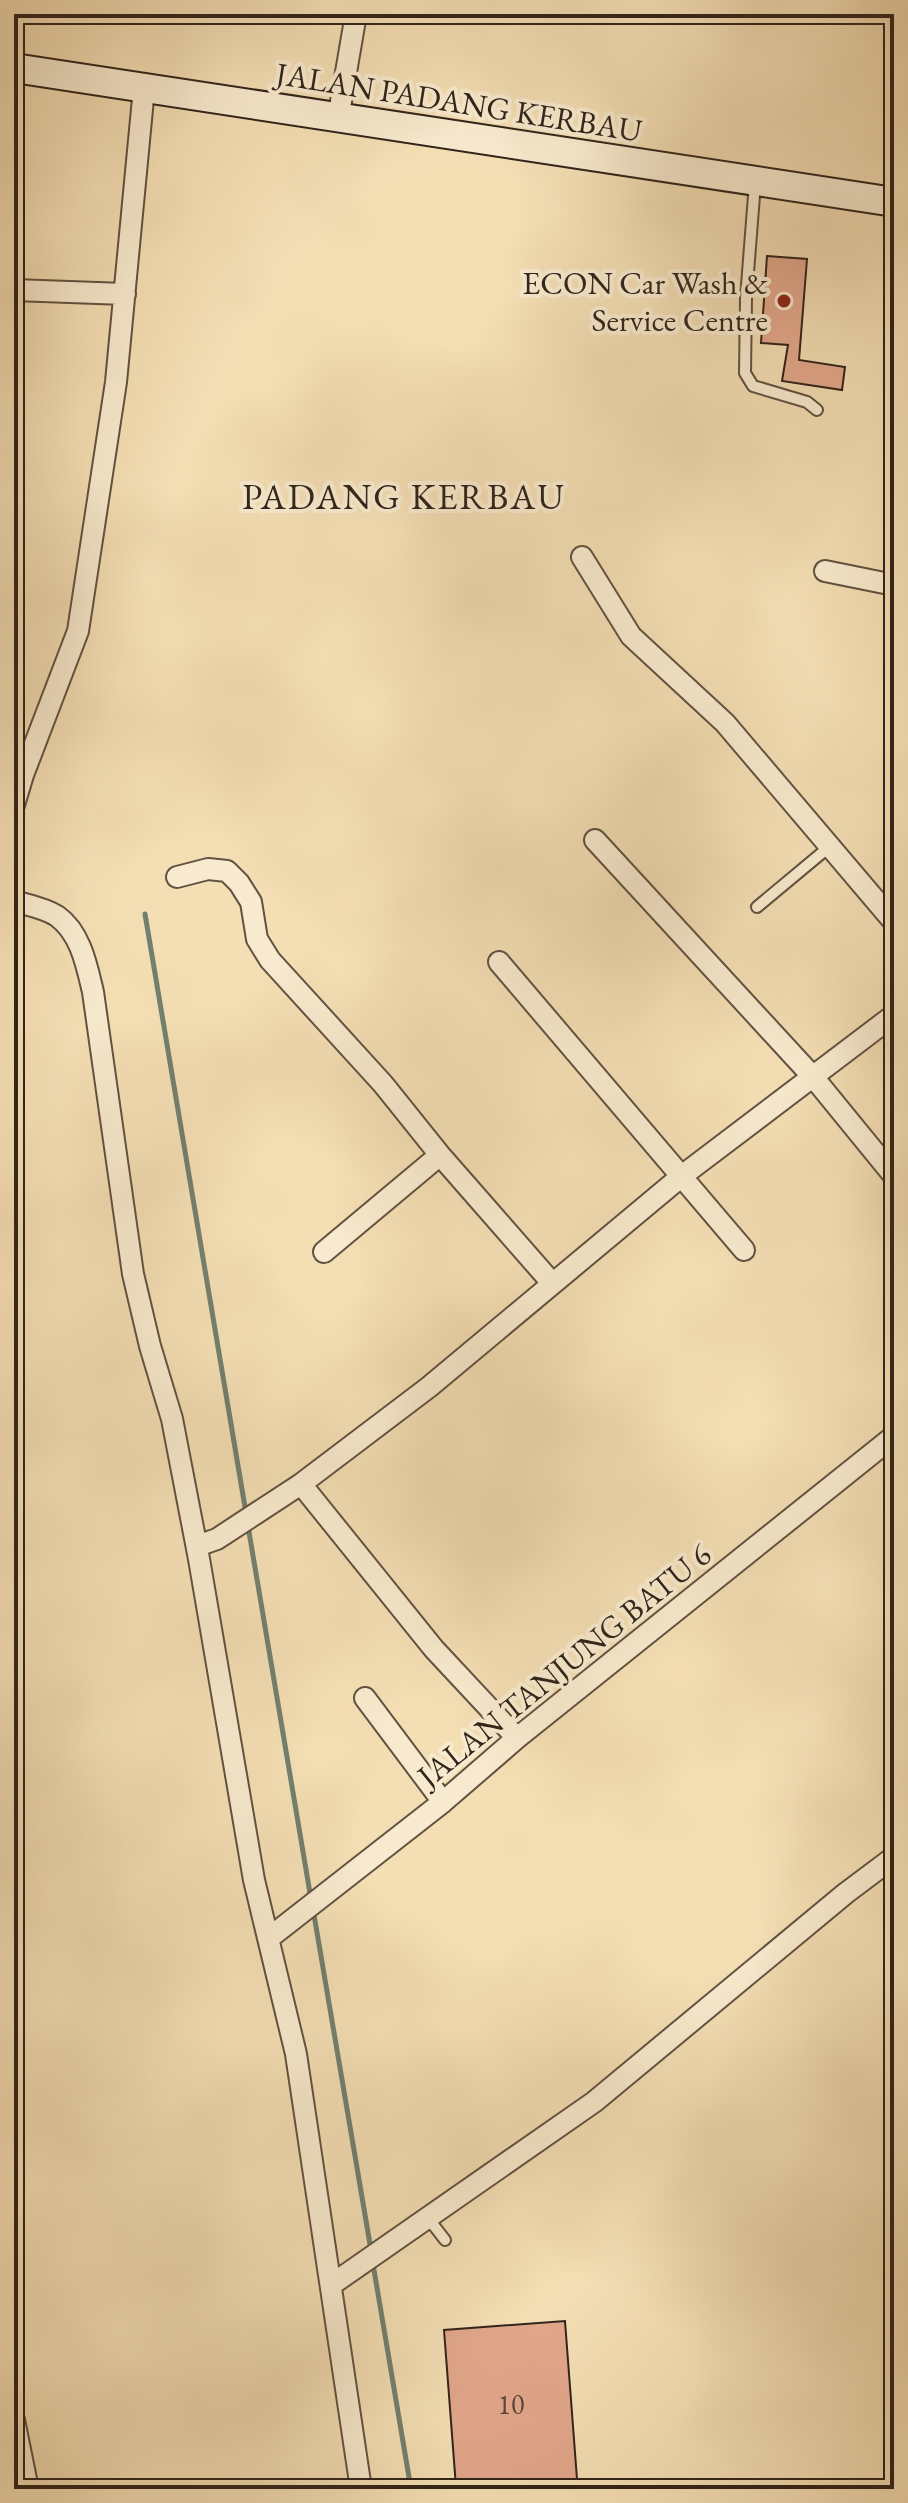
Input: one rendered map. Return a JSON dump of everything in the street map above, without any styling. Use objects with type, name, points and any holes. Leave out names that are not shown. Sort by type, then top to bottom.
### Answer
[{"type":"street","points":[[338,119],[356,14]]},
{"type":"street","name":"JALAN PADANG KERBAU","points":[[14,68],[894,202]]},
{"type":"street","points":[[15,801],[78,631],[116,382],[144,88]]},
{"type":"street","points":[[14,290],[125,294]]},
{"type":"street","points":[[582,557],[631,636],[725,723],[894,922]]},
{"type":"street","points":[[825,571],[894,585]]},
{"type":"street","points":[[595,840],[814,1078],[894,1176]]},
{"type":"street","points":[[177,877],[208,869],[227,871],[239,883],[251,902],[257,939],[270,960],[383,1084],[440,1155],[552,1283]]},
{"type":"street","points":[[14,901],[58,917],[75,936],[86,963],[97,1015],[133,1274],[172,1419],[254,1880],[278,1932],[296,2054],[338,2280],[361,2489]]},
{"type":"street","points":[[499,962],[744,1250]]},
{"type":"street","points":[[197,1546],[217,1539],[301,1484],[429,1387],[683,1175],[894,1015]]},
{"type":"street","points":[[324,1252],[440,1155]]},
{"type":"street","name":"JALAN TANJUNG BATU 6","points":[[278,1932],[894,1436]]},
{"type":"street","points":[[301,1484],[434,1649],[517,1738]]},
{"type":"street","points":[[365,1698],[443,1802]]},
{"type":"street","points":[[338,2280],[594,2102],[846,1893],[894,1857]]},
{"type":"street","points":[[14,2420],[28,2489]]},
{"type":"lane","points":[[756,181],[746,298],[745,373],[753,386],[807,402],[817,410]]},
{"type":"lane","points":[[757,907],[829,847]]},
{"type":"lane","points":[[423,2222],[445,2240]]},
{"type":"building","name":"ECON Car Wash & Service Centre","points":[[767,256],[807,259],[799,360],[845,367],[842,390],[782,381],[788,345],[761,343]]},
{"type":"building","points":[[565,2321],[577,2479],[456,2487],[444,2330]]},
{"type":"waterway","points":[[145,914],[246,1513]]},
{"type":"waterway","points":[[248,1526],[311,1899]]},
{"type":"waterway","points":[[313,1909],[371,2250]]},
{"type":"waterway","points":[[373,2264],[411,2489]]},
{"type":"place","name":"ECON Car Wash & Service Centre","points":[[784,301]]},
{"type":"district","name":"PADANG KERBAU","points":[[404,496]]}]
